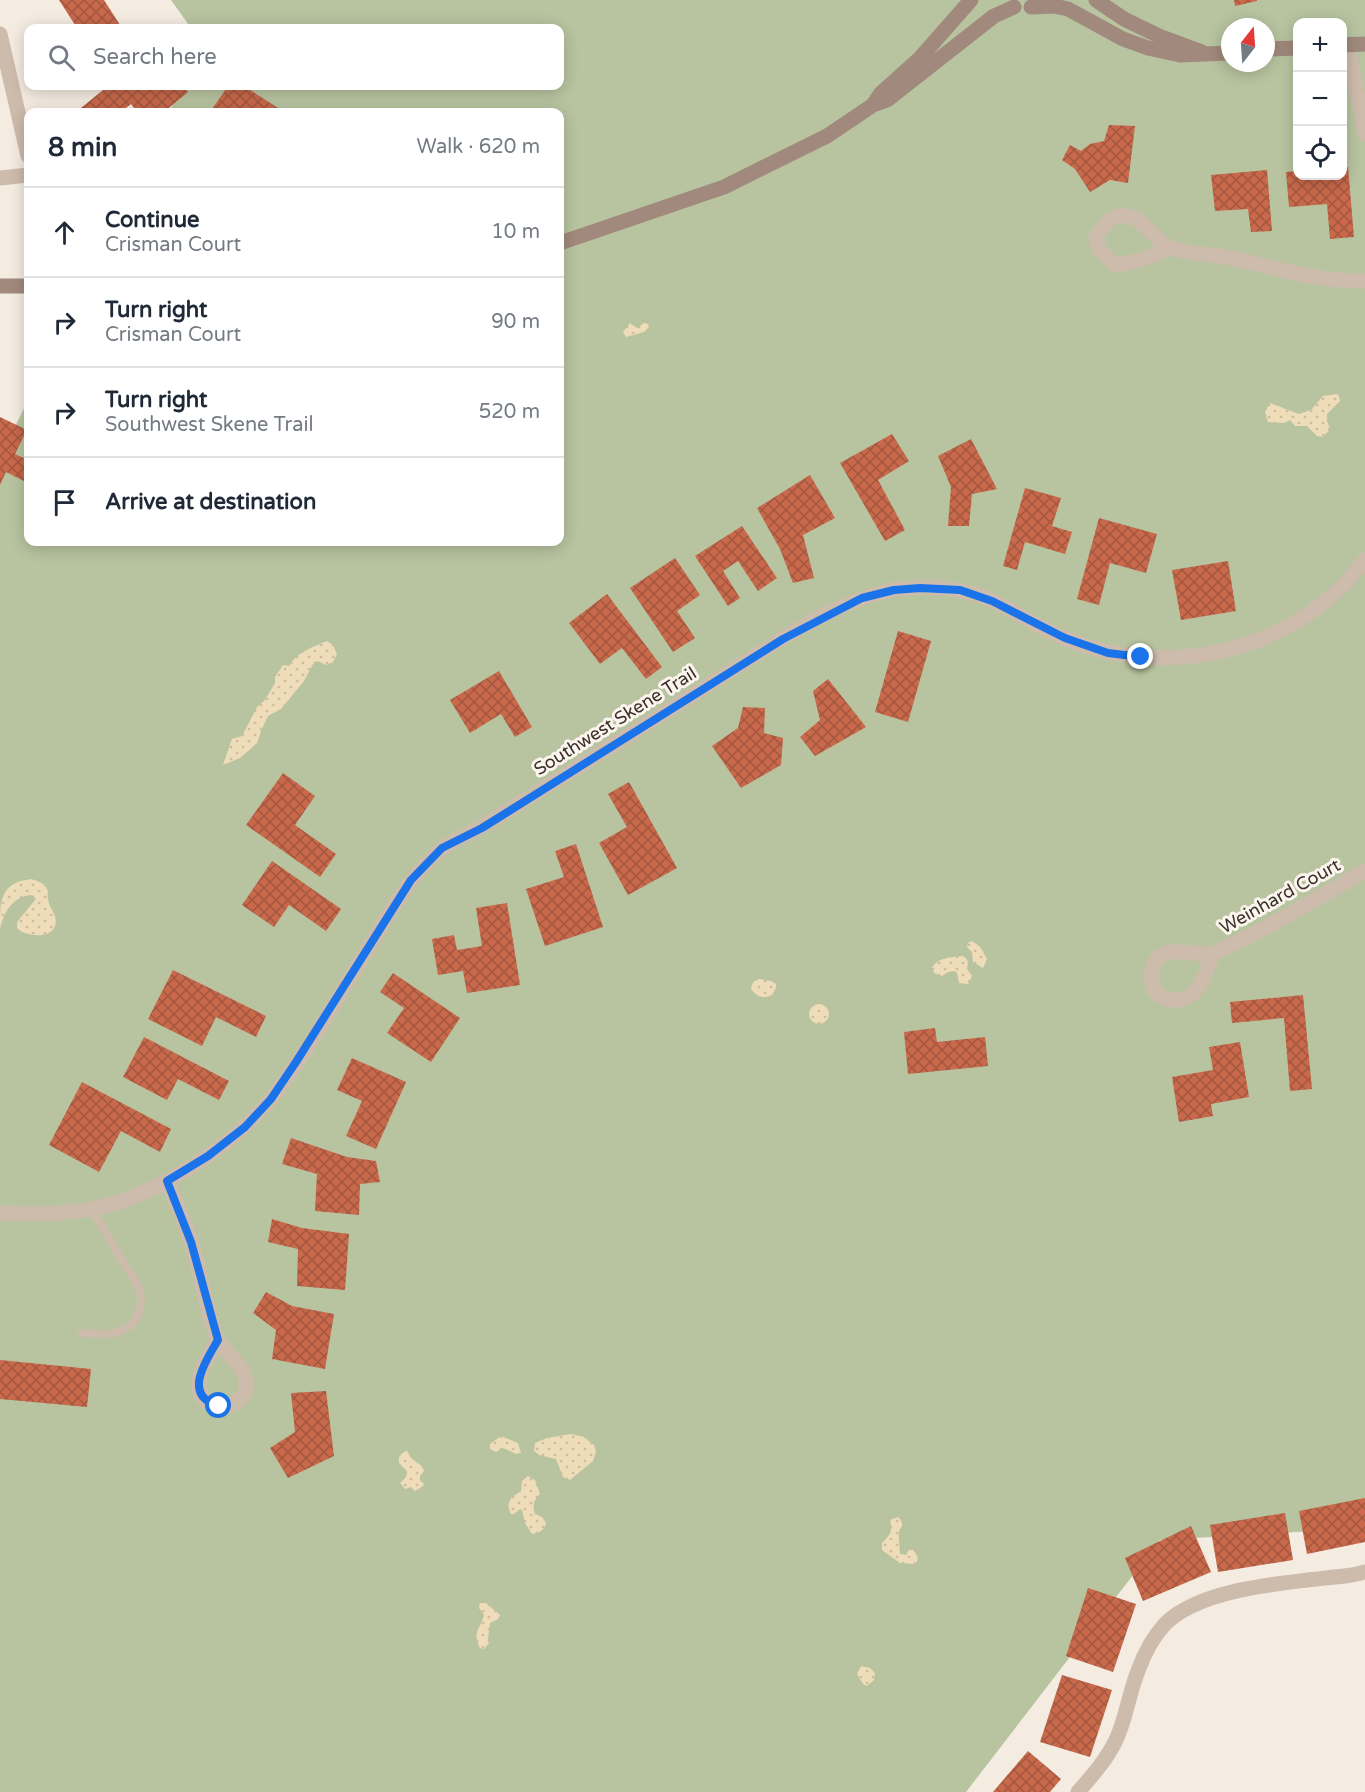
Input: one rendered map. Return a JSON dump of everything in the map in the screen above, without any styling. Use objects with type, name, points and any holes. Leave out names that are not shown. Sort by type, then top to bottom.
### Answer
[{"type":"street","points":[[873,105],[881,93],[920,58],[971,0]]},
{"type":"street","points":[[1031,7],[1045,0]]},
{"type":"street","points":[[1096,0],[1124,19],[1159,36],[1202,52]]},
{"type":"street","points":[[564,242],[724,187],[827,136],[873,105],[887,100],[994,16],[1007,3],[1068,9],[1123,39],[1148,48],[1180,55],[1221,53]]},
{"type":"street","points":[[0,34],[24,139]]},
{"type":"street","points":[[1347,45],[1365,44]]},
{"type":"street","points":[[1275,49],[1293,48]]},
{"type":"street","points":[[1347,54],[1365,134]]},
{"type":"street","points":[[0,178],[24,175]]},
{"type":"street","points":[[1170,248],[1260,264],[1307,277],[1339,282],[1365,280]]},
{"type":"street","points":[[0,286],[24,286]]},
{"type":"street","name":"Southwest Skene Trail","points":[[0,1214],[92,1209],[130,1197],[167,1181],[208,1156],[245,1127],[271,1099],[411,880],[442,848],[482,828],[783,639],[830,613],[862,598],[894,590],[920,588],[960,590],[992,601],[1065,638],[1108,653],[1141,657],[1203,654],[1239,647],[1265,638],[1298,622],[1329,600],[1353,577],[1365,560]]},
{"type":"street","name":"Weinhard Court","points":[[1213,954],[1365,871]]},
{"type":"street","points":[[167,1181],[191,1242],[218,1340]]},
{"type":"street","points":[[1078,1792],[1097,1770],[1116,1740],[1138,1671],[1150,1644],[1166,1623],[1205,1599],[1237,1590],[1365,1572]]},
{"type":"lane","points":[[82,1333],[114,1334],[129,1326],[138,1315],[142,1304],[140,1289],[92,1209]]},
{"type":"green space","points":[[171,0],[1365,0],[1365,1528],[1160,1540],[966,1792],[0,1792],[0,458],[24,408],[24,546],[564,546],[564,108],[171,108],[181,90],[564,90],[564,24],[188,24]]},
{"type":"sand","points":[[630,323],[637,328],[644,323],[649,327],[644,332],[626,337],[623,332]]},
{"type":"sand","points":[[1337,394],[1340,401],[1327,414],[1330,429],[1323,437],[1317,436],[1307,426],[1295,426],[1290,420],[1284,423],[1268,422],[1265,412],[1270,403],[1299,414],[1311,410],[1323,396]]},
{"type":"sand","points":[[327,641],[333,645],[337,654],[333,662],[326,665],[318,661],[313,664],[304,681],[281,709],[268,716],[257,743],[240,758],[223,765],[232,739],[242,736],[257,707],[265,700],[275,683],[275,677],[283,665],[289,666],[301,654]]},
{"type":"sand","points":[[31,879],[41,882],[46,887],[49,903],[56,919],[55,926],[43,935],[31,935],[17,928],[17,922],[36,899],[32,895],[20,898],[10,906],[0,929],[0,910],[4,895],[13,884]]},
{"type":"sand","points":[[971,941],[980,947],[987,959],[983,968],[973,962],[972,952],[967,947]]},
{"type":"sand","points":[[962,956],[967,960],[967,969],[972,976],[968,984],[959,983],[955,971],[942,976],[934,973],[932,968],[937,962]]},
{"type":"sand","points":[[759,979],[776,984],[772,995],[760,996],[751,989],[753,982]]},
{"type":"sand","points":[[819,1004],[826,1007],[829,1014],[826,1021],[819,1024],[812,1021],[809,1014],[812,1007]]},
{"type":"sand","points":[[571,1434],[584,1437],[594,1445],[596,1452],[593,1461],[570,1480],[563,1477],[556,1459],[539,1455],[534,1451],[535,1443],[547,1438]]},
{"type":"sand","points":[[501,1436],[518,1443],[521,1453],[516,1454],[503,1448],[496,1452],[490,1449],[490,1444]]},
{"type":"sand","points":[[407,1451],[411,1458],[423,1467],[424,1471],[420,1480],[424,1484],[415,1491],[411,1487],[405,1489],[400,1483],[406,1477],[407,1471],[399,1463],[399,1459]]},
{"type":"sand","points":[[528,1476],[535,1480],[540,1494],[534,1503],[535,1514],[542,1517],[546,1523],[541,1531],[532,1534],[525,1523],[522,1510],[511,1514],[508,1506],[511,1498],[521,1491],[522,1481]]},
{"type":"sand","points":[[898,1517],[902,1525],[899,1530],[900,1554],[906,1555],[909,1550],[914,1550],[918,1558],[916,1564],[900,1563],[882,1550],[882,1543],[891,1530],[890,1520]]},
{"type":"sand","points":[[480,1603],[486,1603],[500,1615],[498,1619],[490,1623],[489,1643],[484,1649],[480,1648],[477,1638],[484,1615],[479,1608]]},
{"type":"sand","points":[[861,1666],[870,1668],[875,1673],[874,1680],[867,1686],[857,1674]]},
{"type":"building","points":[[59,0],[104,0],[119,24],[74,24]]},
{"type":"building","points":[[1234,0],[1257,0],[1257,1],[1235,6]]},
{"type":"building","points":[[103,90],[186,90],[188,92],[169,108],[134,108],[131,104],[126,108],[81,108]]},
{"type":"building","points":[[225,90],[250,90],[278,108],[213,108]]},
{"type":"building","points":[[1109,125],[1135,126],[1128,183],[1110,180],[1090,192],[1075,169],[1062,160],[1070,145],[1081,151],[1090,144],[1104,141]]},
{"type":"building","points":[[1347,167],[1354,237],[1330,239],[1327,204],[1289,207],[1286,172],[1293,171],[1293,180],[1347,180]]},
{"type":"building","points":[[1267,170],[1272,231],[1251,232],[1248,209],[1215,211],[1211,175]]},
{"type":"building","points":[[0,417],[24,429],[24,436],[15,454],[24,458],[24,481],[6,472],[0,485]]},
{"type":"building","points":[[892,434],[909,461],[878,480],[905,530],[885,541],[840,463]]},
{"type":"building","points":[[971,439],[997,489],[972,494],[969,526],[948,526],[951,487],[938,456]]},
{"type":"building","points":[[810,475],[835,518],[803,535],[814,578],[793,583],[780,549],[757,508]]},
{"type":"building","points":[[1025,488],[1061,498],[1052,526],[1072,532],[1065,554],[1025,542],[1017,570],[1003,566]]},
{"type":"building","points":[[1099,518],[1157,534],[1146,573],[1110,563],[1099,605],[1077,599]]},
{"type":"building","points":[[742,526],[777,578],[758,591],[738,561],[723,571],[740,598],[728,606],[695,556]]},
{"type":"building","points":[[675,558],[700,595],[677,611],[695,638],[673,652],[630,588]]},
{"type":"building","points":[[1228,561],[1236,611],[1181,620],[1172,570]]},
{"type":"building","points":[[607,594],[662,667],[646,679],[622,648],[600,664],[569,623]]},
{"type":"building","points":[[898,631],[931,641],[908,722],[875,712]]},
{"type":"building","points":[[499,671],[532,727],[515,737],[501,714],[470,733],[450,700]]},
{"type":"building","points":[[828,679],[866,727],[815,756],[800,737],[820,720],[813,691]]},
{"type":"building","points":[[743,707],[765,708],[764,733],[783,738],[781,765],[741,788],[712,746],[738,728]]},
{"type":"building","points":[[283,773],[315,796],[295,825],[336,854],[320,877],[246,825]]},
{"type":"building","points":[[629,782],[677,868],[628,895],[599,843],[627,827],[608,794]]},
{"type":"building","points":[[576,844],[603,927],[545,946],[526,889],[564,877],[555,851]]},
{"type":"building","points":[[272,861],[341,909],[326,931],[289,905],[274,927],[242,905]]},
{"type":"building","points":[[507,903],[520,985],[467,993],[463,971],[438,975],[432,939],[454,935],[457,950],[482,946],[476,908]]},
{"type":"building","points":[[173,970],[266,1016],[256,1037],[216,1017],[202,1046],[148,1019]]},
{"type":"building","points":[[393,973],[460,1018],[431,1062],[387,1033],[404,1008],[380,992]]},
{"type":"building","points":[[1303,995],[1312,1089],[1290,1091],[1284,1018],[1232,1023],[1230,1002]]},
{"type":"building","points":[[935,1028],[937,1042],[985,1037],[988,1066],[908,1074],[904,1032]]},
{"type":"building","points":[[144,1037],[229,1081],[219,1100],[178,1079],[167,1100],[123,1077]]},
{"type":"building","points":[[1240,1042],[1249,1097],[1211,1104],[1213,1116],[1179,1122],[1172,1077],[1213,1070],[1209,1047]]},
{"type":"building","points":[[352,1058],[406,1082],[376,1149],[346,1136],[362,1101],[337,1090]]},
{"type":"building","points":[[82,1082],[171,1129],[160,1152],[121,1131],[99,1172],[49,1145]]},
{"type":"building","points":[[291,1138],[347,1157],[376,1161],[380,1182],[360,1184],[359,1215],[315,1211],[317,1174],[282,1164]]},
{"type":"building","points":[[272,1219],[302,1228],[349,1234],[345,1290],[297,1286],[298,1249],[268,1242]]},
{"type":"building","points":[[266,1292],[292,1306],[334,1314],[325,1369],[272,1359],[276,1330],[253,1313]]},
{"type":"building","points":[[0,1360],[91,1369],[87,1407],[0,1399]]},
{"type":"building","points":[[326,1391],[334,1456],[288,1478],[270,1448],[295,1432],[291,1393]]},
{"type":"building","points":[[1365,1498],[1365,1542],[1307,1554],[1299,1511]]},
{"type":"building","points":[[1285,1513],[1293,1560],[1218,1572],[1210,1525]]},
{"type":"building","points":[[1191,1526],[1211,1572],[1143,1601],[1125,1558]]},
{"type":"building","points":[[1088,1588],[1136,1604],[1113,1672],[1066,1656]]},
{"type":"building","points":[[1062,1675],[1112,1690],[1090,1757],[1040,1742]]},
{"type":"building","points":[[1028,1751],[1061,1779],[1050,1792],[993,1792]]},
{"type":"route","points":[[219,1406],[210,1404],[203,1398],[198,1386],[202,1369],[218,1340],[191,1242],[167,1181],[208,1156],[245,1127],[271,1099],[411,880],[442,848],[482,828],[783,639],[862,598],[894,590],[920,588],[960,590],[992,601],[1065,638],[1108,653],[1141,657]]}]
